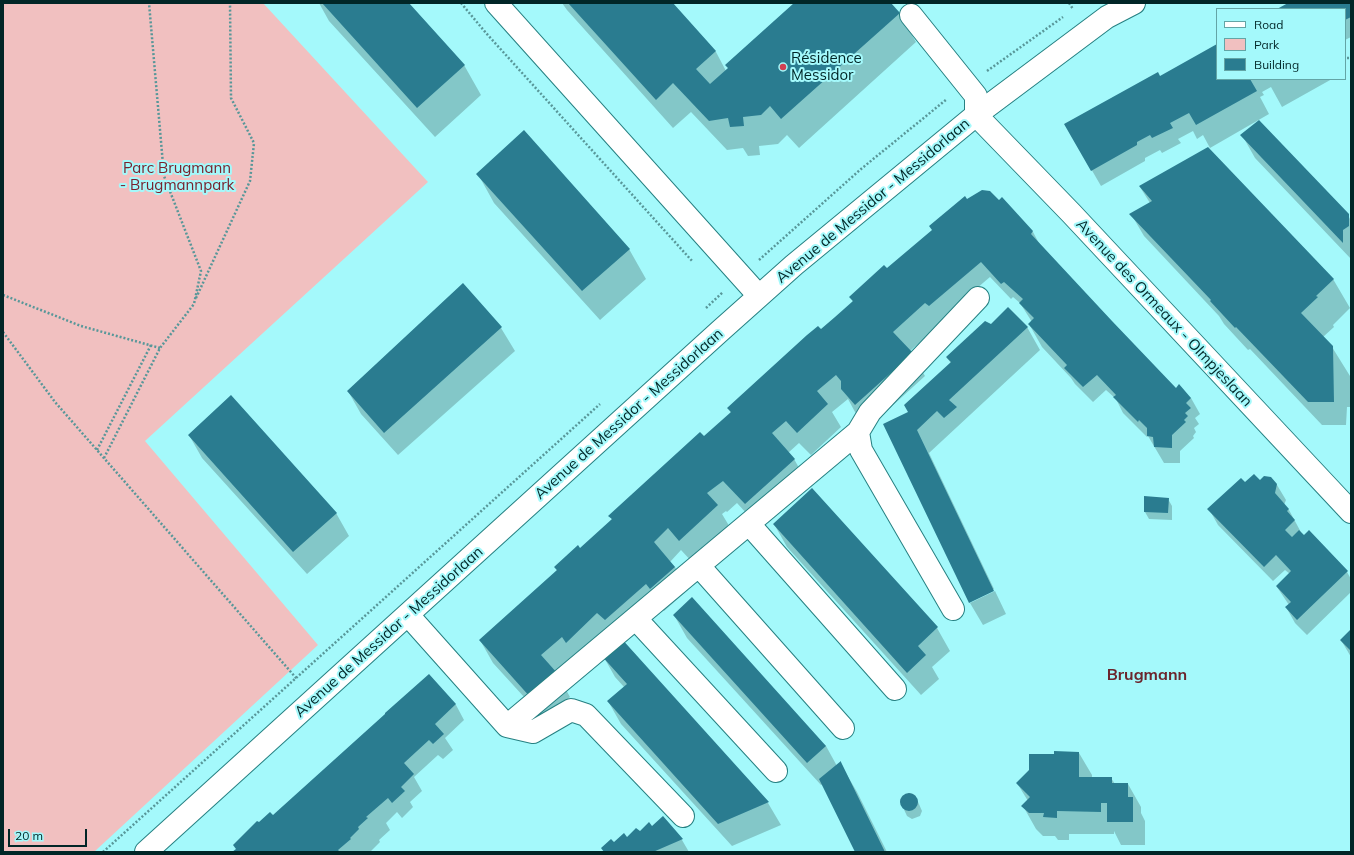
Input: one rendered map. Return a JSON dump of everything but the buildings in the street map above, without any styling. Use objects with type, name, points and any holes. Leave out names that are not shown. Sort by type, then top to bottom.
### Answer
[{"type":"street","points":[[496,3],[759,296]]},
{"type":"street","name":"Avenue de Messidor - Messidorlaan","points":[[146,852],[794,265],[976,115],[1107,17],[1134,3]]},
{"type":"street","points":[[911,15],[968,84],[976,96],[976,115]]},
{"type":"street","name":"Avenue des Ormeaux - Olmpjeslaan","points":[[976,115],[1076,219],[1351,512]]},
{"type":"street","points":[[508,726],[858,432],[870,412],[978,298]]},
{"type":"street","points":[[858,432],[861,450],[953,609]]},
{"type":"street","points":[[749,524],[895,689]]},
{"type":"street","points":[[699,566],[843,728]]},
{"type":"street","points":[[408,615],[508,726],[533,732],[571,710],[586,715],[683,816]]},
{"type":"street","points":[[636,619],[776,771]]},
{"type":"path","points":[[149,3],[164,176],[201,271],[194,304]]},
{"type":"path","points":[[104,458],[160,348],[194,304],[250,181],[254,144],[231,98],[230,3]]},
{"type":"path","points":[[461,3],[486,33],[694,264]]},
{"type":"path","points":[[1069,3],[1073,9],[1078,6]]},
{"type":"path","points":[[701,312],[861,169],[950,97],[1067,14]]},
{"type":"path","points":[[718,289],[722,293]]},
{"type":"path","points":[[3,295],[82,326],[160,348]]},
{"type":"path","points":[[3,332],[55,402],[296,678],[313,700]]},
{"type":"path","points":[[97,450],[151,345]]},
{"type":"path","points":[[103,852],[600,403]]},
{"type":"green space","name":"Parc Brugmann - Brugmannpark","points":[[3,3],[263,3],[428,182],[145,441],[318,645],[94,852],[3,852]]},
{"type":"place","name":"Résidence Messidor","points":[[783,67]]},
{"type":"district","name":"Brugmann","points":[[1147,675]]}]
